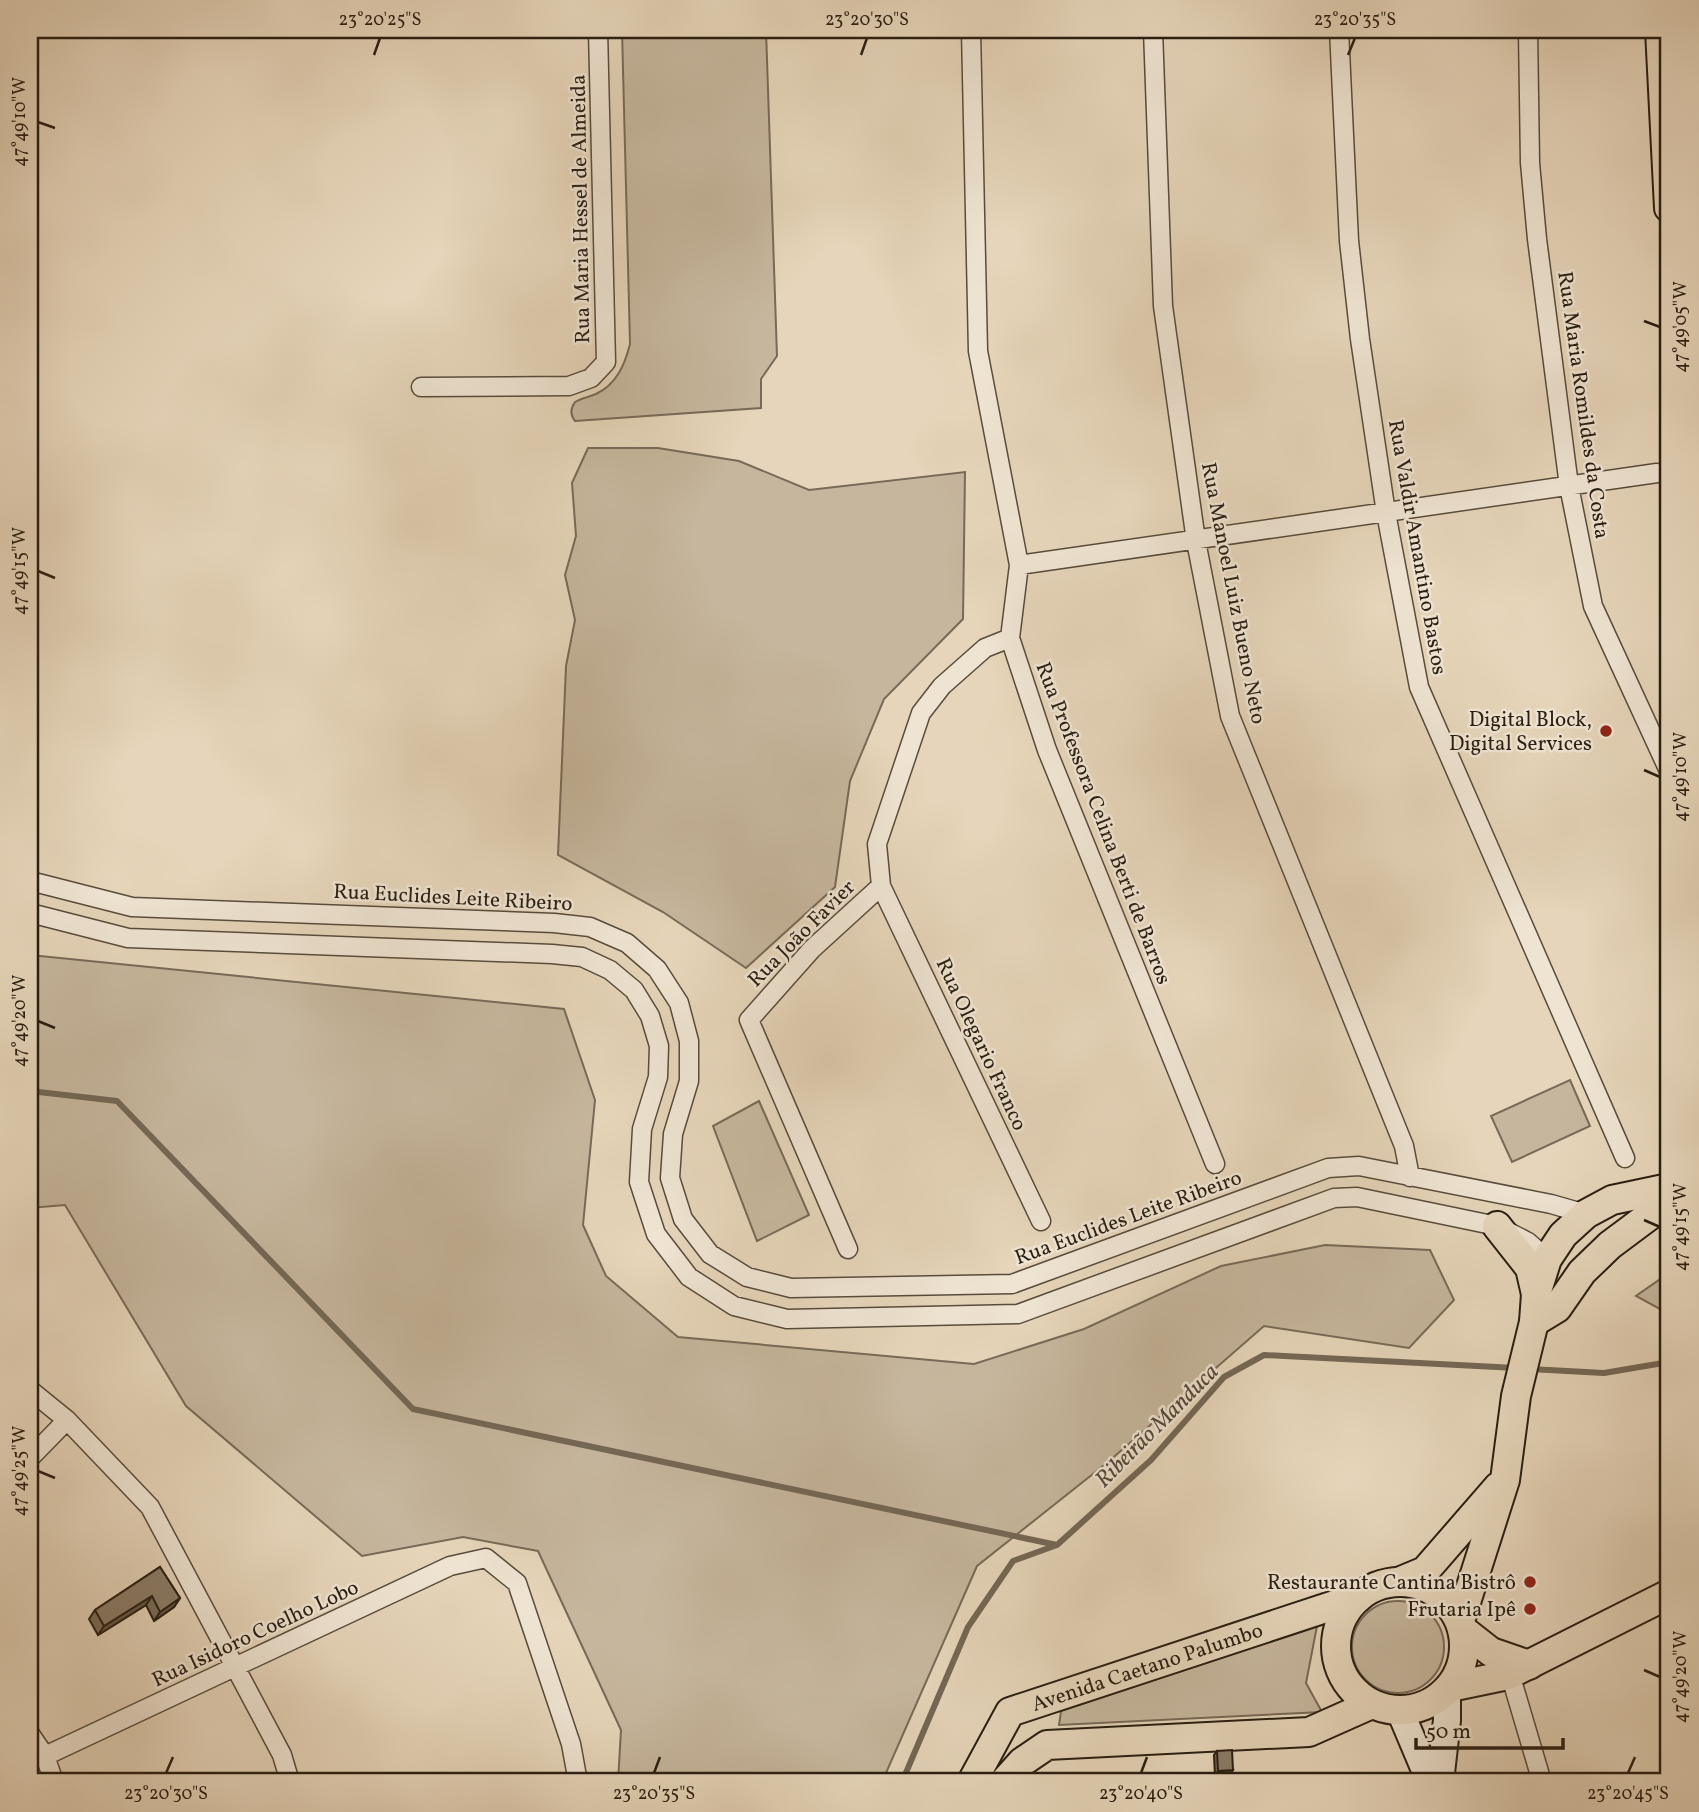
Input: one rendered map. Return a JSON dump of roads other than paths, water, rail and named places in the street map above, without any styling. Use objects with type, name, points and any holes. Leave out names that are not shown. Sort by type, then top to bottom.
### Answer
[{"type":"main road","points":[[1660,30],[1669,208]]},
{"type":"main road","points":[[1505,1480],[1425,1571],[1401,1581],[1381,1584],[1359,1597],[1347,1609],[1338,1629],[1335,1651],[1341,1673],[1353,1692],[1372,1704],[1400,1711],[1433,1702],[1448,1689],[1460,1670],[1464,1650],[1461,1625],[1505,1480],[1516,1396],[1533,1329],[1536,1294],[1547,1259],[1563,1235],[1586,1214],[1612,1200],[1669,1188]]},
{"type":"main road","points":[[1533,1329],[1557,1308],[1582,1272],[1610,1245],[1669,1201]]},
{"type":"main road","points":[[1586,1214],[1602,1226],[1610,1245]]},
{"type":"main road","points":[[1497,1226],[1530,1268],[1536,1294]]},
{"type":"main road","points":[[1547,1259],[1557,1266],[1582,1272]]},
{"type":"main road","points":[[1401,1581],[1419,1584],[1436,1592],[1450,1605],[1461,1625],[1491,1652],[1515,1666]]},
{"type":"main road","points":[[1448,1689],[1515,1666],[1669,1594]]},
{"type":"main road","name":"Avenida Caetano Palumbo","points":[[972,1782],[1010,1712],[1359,1597]]},
{"type":"main road","points":[[1440,1782],[1448,1689]]},
{"type":"main road","points":[[1004,1782],[1022,1762],[1048,1745],[1309,1732],[1372,1704]]},
{"type":"main road","points":[[1400,1711],[1430,1782]]},
{"type":"street","name":"Rua Maria Hessel de Almeida","points":[[421,387],[569,386],[592,378],[606,362],[598,30]]},
{"type":"street","name":"Rua Professora Celina Berti de Barros","points":[[971,30],[978,351],[1019,565],[1010,638],[1047,750],[1215,1164]]},
{"type":"street","name":"Rua Manoel Luiz Bueno Neto","points":[[1153,30],[1163,306],[1196,541],[1230,716],[1404,1146],[1410,1177]]},
{"type":"street","name":"Rua Valdir Amantino Bastos","points":[[1339,30],[1349,241],[1386,513],[1419,687],[1625,1158]]},
{"type":"street","name":"Rua Maria Romildes da Costa","points":[[1528,30],[1530,163],[1536,239],[1569,486],[1593,606],[1669,771]]},
{"type":"street","points":[[1019,565],[1657,473]]},
{"type":"street","name":"Rua João Favier","points":[[848,1249],[749,1020],[812,949],[881,886],[877,844],[920,713],[942,686],[985,648],[1010,638]]},
{"type":"street","name":"Rua Euclides Leite Ribeiro","points":[[30,881],[132,907],[554,923],[590,927],[627,943],[657,969],[678,1003],[689,1041],[689,1081],[673,1134],[670,1178],[684,1219],[710,1254],[747,1277],[791,1288],[1012,1284],[1328,1168],[1359,1166],[1551,1204],[1586,1214]]},
{"type":"street","name":"Rua Olegario Franco","points":[[881,886],[1041,1221]]},
{"type":"street","points":[[30,913],[128,938],[582,957],[610,970],[626,983],[650,1016],[659,1045],[658,1077],[642,1129],[639,1182],[656,1234],[689,1277],[734,1306],[787,1319],[1018,1314],[1334,1198],[1357,1197],[1497,1226],[1528,1242],[1547,1259]]},
{"type":"street","points":[[1380,1202],[1377,1186],[1385,1171]]},
{"type":"street","points":[[1429,1212],[1437,1198],[1436,1182]]},
{"type":"street","points":[[1042,1272],[1054,1301]]},
{"type":"street","points":[[30,1390],[68,1420],[150,1507],[282,1755],[290,1782]]},
{"type":"street","points":[[30,1458],[68,1420]]},
{"type":"street","name":"Rua Isidoro Coelho Lobo","points":[[46,1756],[450,1566],[486,1558],[517,1583],[571,1744],[578,1782]]},
{"type":"street","points":[[1515,1666],[1542,1782]]},
{"type":"street","points":[[30,1734],[46,1756],[54,1782]]},
{"type":"waterway","points":[[30,1091],[117,1101],[413,1409],[1057,1545]]},
{"type":"waterway","name":"Ribeirão Manduca","points":[[902,1782],[968,1627],[1013,1561],[1057,1545],[1151,1460],[1224,1377],[1264,1355],[1516,1368]]},
{"type":"waterway","name":"Ribeirão Manduca","points":[[1530,1369],[1604,1373],[1669,1362]]},
{"type":"place","name":"Digital Block, Digital Services","points":[[1606,731]]},
{"type":"place","name":"Restaurante Cantina Bistrô","points":[[1530,1582]]},
{"type":"place","name":"Frutaria Ipê","points":[[1530,1609]]}]
